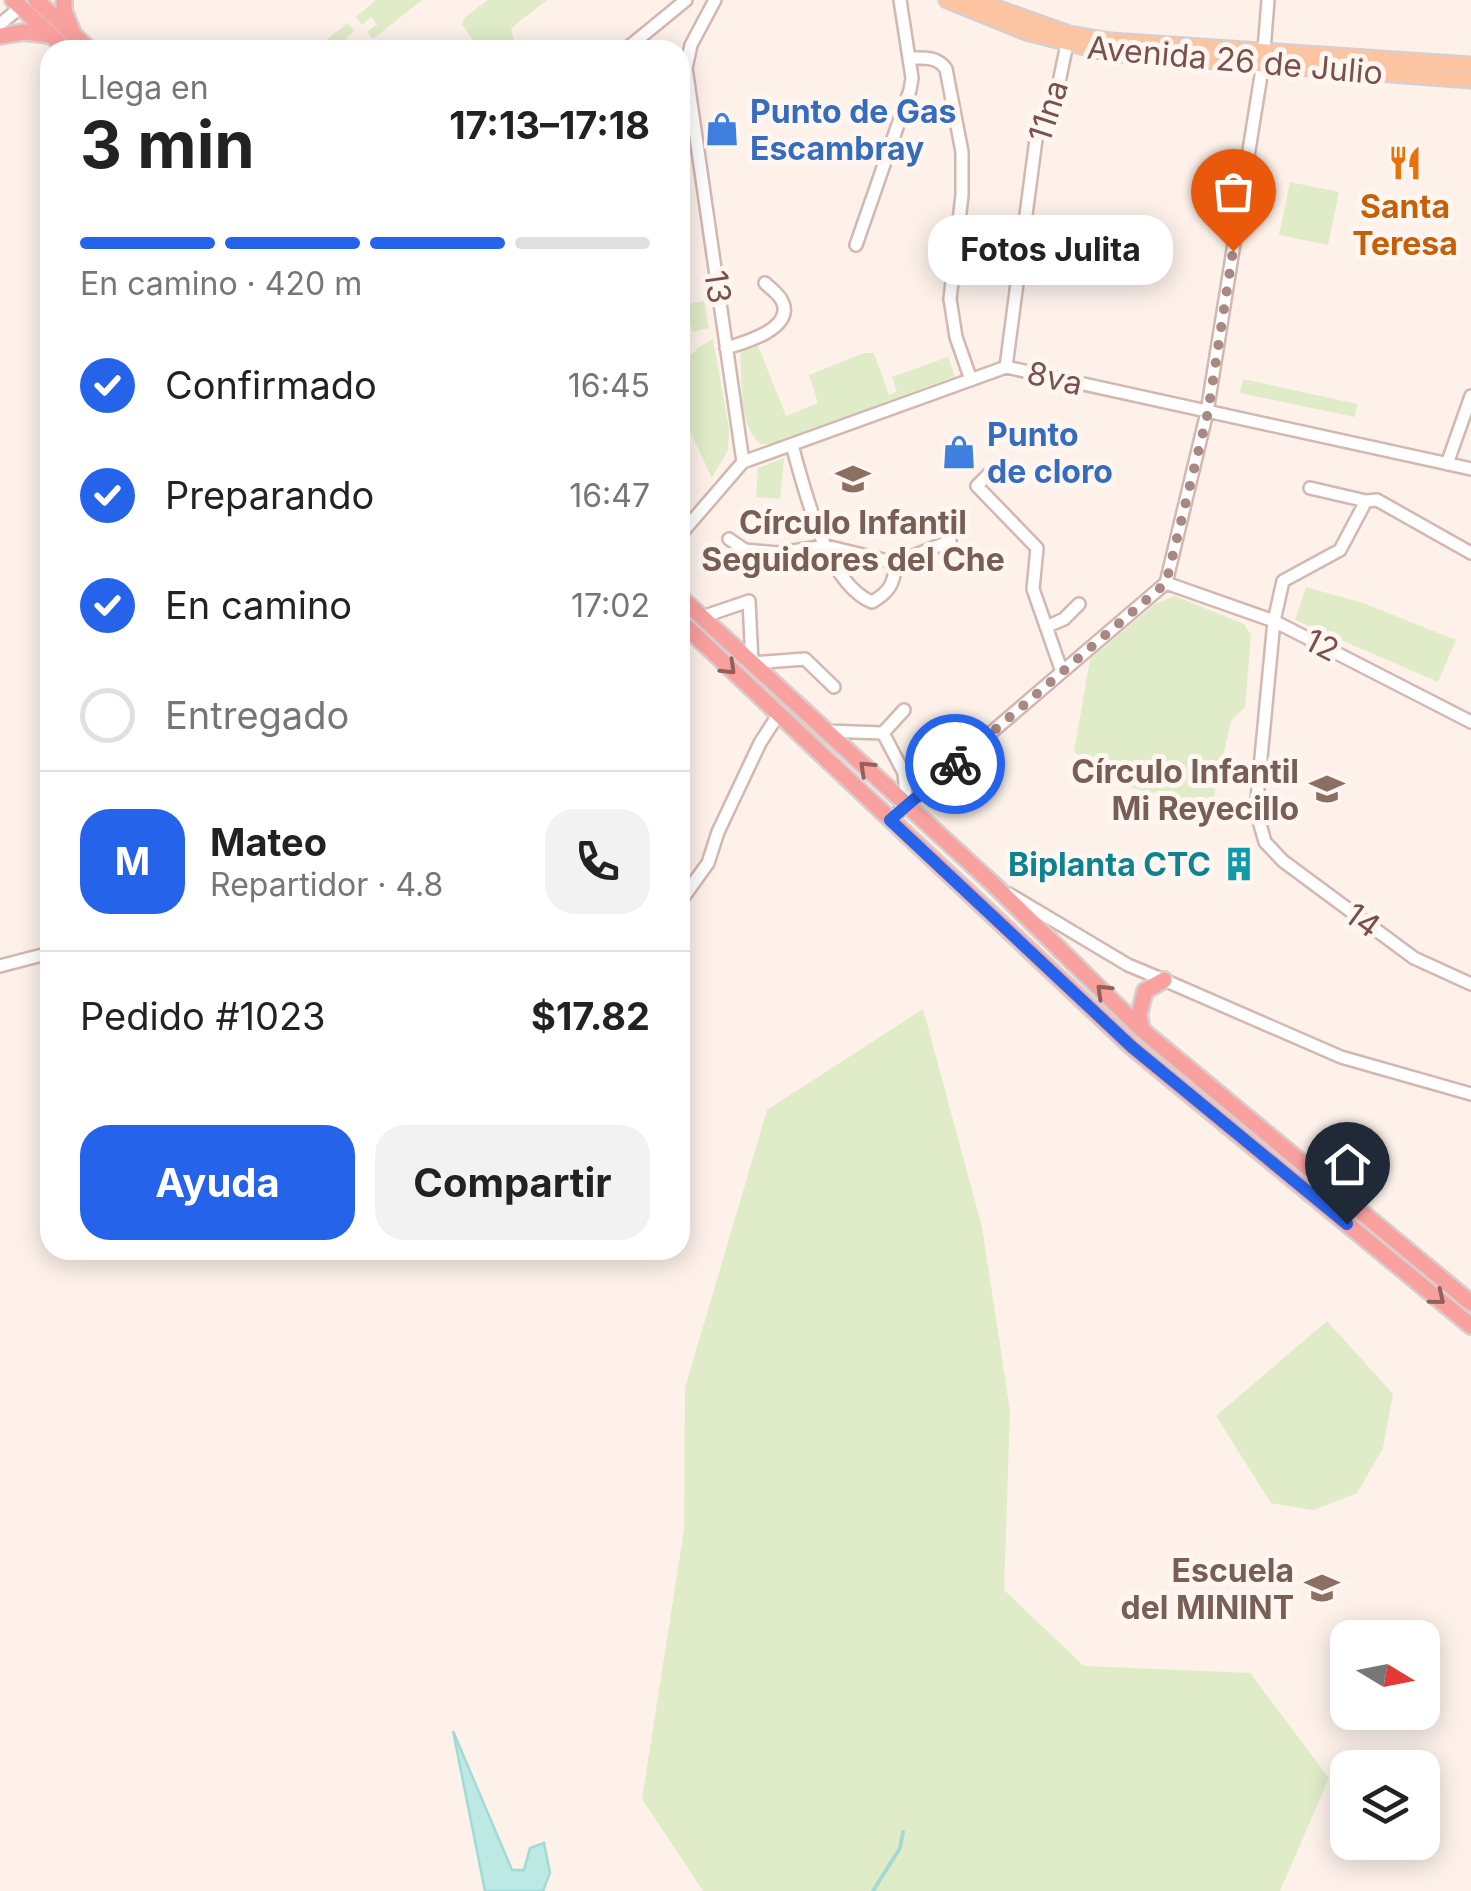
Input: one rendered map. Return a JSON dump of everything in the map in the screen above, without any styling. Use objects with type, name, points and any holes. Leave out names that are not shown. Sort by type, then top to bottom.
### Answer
[{"type":"highway","points":[[64,0],[70,40]]},
{"type":"highway","points":[[25,2],[68,40]]},
{"type":"highway","points":[[25,2],[51,36]]},
{"type":"highway","points":[[0,36],[24,32],[64,40]]},
{"type":"highway","points":[[690,606],[992,883],[1142,1030],[1471,1303]]},
{"type":"highway","points":[[690,631],[1132,1047],[1471,1326]]},
{"type":"highway","points":[[1142,1030],[1139,1014],[1146,991],[1164,980]]},
{"type":"main road","name":"Avenida 26 de Julio","points":[[947,0],[984,17],[1068,40],[1471,80]]},
{"type":"main road","name":"Avenida 26 de Julio","points":[[974,0],[1068,40]]},
{"type":"main road","name":"Avenida 26 de Julio","points":[[1264,57],[1471,66]]},
{"type":"street","points":[[637,40],[686,0]]},
{"type":"street","name":"13","points":[[690,50],[715,0]]},
{"type":"street","points":[[856,244],[910,90],[900,0]]},
{"type":"street","points":[[890,820],[1166,583],[1208,412],[1264,57],[1268,0]]},
{"type":"street","points":[[0,24],[25,2]]},
{"type":"street","name":"11na","points":[[1006,367],[1038,124],[1056,97],[1068,40]]},
{"type":"street","points":[[909,58],[941,62],[962,152],[962,195],[950,300],[956,337],[971,380]]},
{"type":"street","name":"13","points":[[690,96],[743,462]]},
{"type":"street","points":[[726,348],[755,340],[780,320],[783,302],[765,283]]},
{"type":"street","name":"8va","points":[[743,462],[1006,367],[1471,469]]},
{"type":"street","points":[[1447,464],[1471,396]]},
{"type":"street","points":[[792,445],[808,502],[826,546],[854,595],[872,602],[886,594],[894,582],[896,563]]},
{"type":"street","points":[[690,523],[743,462]]},
{"type":"street","points":[[991,472],[977,486],[1037,548],[1034,589],[1062,672]]},
{"type":"street","points":[[1310,488],[1376,500],[1471,553]]},
{"type":"street","points":[[1274,620],[1282,581],[1340,550],[1366,501]]},
{"type":"street","points":[[729,539],[744,550],[779,552],[826,546],[896,563],[950,541]]},
{"type":"street","name":"12","points":[[1166,583],[1274,620],[1471,722]]},
{"type":"street","points":[[702,617],[749,601],[752,663],[804,659],[834,688]]},
{"type":"street","points":[[1046,627],[1064,618],[1078,604]]},
{"type":"street","name":"14","points":[[1274,620],[1256,810],[1265,842],[1283,861],[1414,958],[1471,984]]},
{"type":"street","points":[[883,734],[904,710]]},
{"type":"street","points":[[690,888],[708,863],[751,760],[778,715]]},
{"type":"street","points":[[825,730],[883,734]]},
{"type":"street","points":[[883,734],[904,773],[907,805]]},
{"type":"street","points":[[992,883],[1128,965],[1342,1058],[1471,1094]]},
{"type":"street","points":[[0,966],[40,956]]},
{"type":"green space","points":[[376,0],[422,0],[373,39],[367,32],[377,24],[371,17],[362,25],[356,17]]},
{"type":"green space","points":[[488,0],[547,0],[511,28],[514,40],[472,40],[462,24],[464,18]]},
{"type":"green space","points":[[348,23],[354,31],[347,40],[326,40]]},
{"type":"green space","points":[[1290,182],[1339,192],[1328,245],[1279,235]]},
{"type":"green space","points":[[704,301],[709,328],[692,332],[690,303]]},
{"type":"green space","points":[[713,339],[729,428],[728,450],[712,478],[690,430],[690,357]]},
{"type":"green space","points":[[758,346],[786,416],[818,403],[809,375],[864,353],[874,353],[889,395],[897,391],[892,377],[948,357],[955,376],[773,444],[760,444],[744,413],[740,350]]},
{"type":"green space","points":[[1243,379],[1357,404],[1355,417],[1240,393]]},
{"type":"green space","points":[[784,458],[780,499],[756,497],[758,468]]},
{"type":"green space","points":[[1306,587],[1363,603],[1456,640],[1438,682],[1295,620]]},
{"type":"green space","points":[[1175,596],[1244,624],[1251,635],[1245,707],[1231,721],[1212,804],[1126,787],[1074,752],[1090,659],[1155,604]]},
{"type":"green space","points":[[923,1009],[982,1227],[1010,1411],[1004,1590],[1084,1666],[1250,1673],[1329,1778],[1280,1891],[703,1891],[642,1799],[684,1530],[685,1388],[767,1110]]},
{"type":"green space","points":[[1327,1321],[1393,1394],[1383,1448],[1357,1493],[1314,1510],[1271,1503],[1216,1416]]},
{"type":"water","points":[[453,1731],[512,1870],[524,1870],[530,1848],[544,1843],[550,1873],[543,1891],[485,1891]]},
{"type":"waterway","points":[[873,1891],[900,1848],[903,1832]]},
{"type":"way so far","points":[[955,764],[1166,583],[1208,412],[1233,251]]},
{"type":"place","name":"Punto de Gas Escambray","points":[[722,129]]},
{"type":"place","name":"Santa Teresa","points":[[1405,163]]},
{"type":"place","name":"Fotos Julita","points":[[1233,251]]},
{"type":"place","name":"Punto de cloro","points":[[959,452]]},
{"type":"place","name":"Círculo Infantil Seguidores del Che","points":[[853,479]]},
{"type":"place","name":"Círculo Infantil Mi Reyecillo","points":[[1327,789]]},
{"type":"place","name":"Biplanta CTC","points":[[1239,864]]},
{"type":"place","name":"Escuela del MININT","points":[[1322,1588]]},
{"type":"route","points":[[955,764],[890,820],[1132,1047],[1347,1224]]}]
